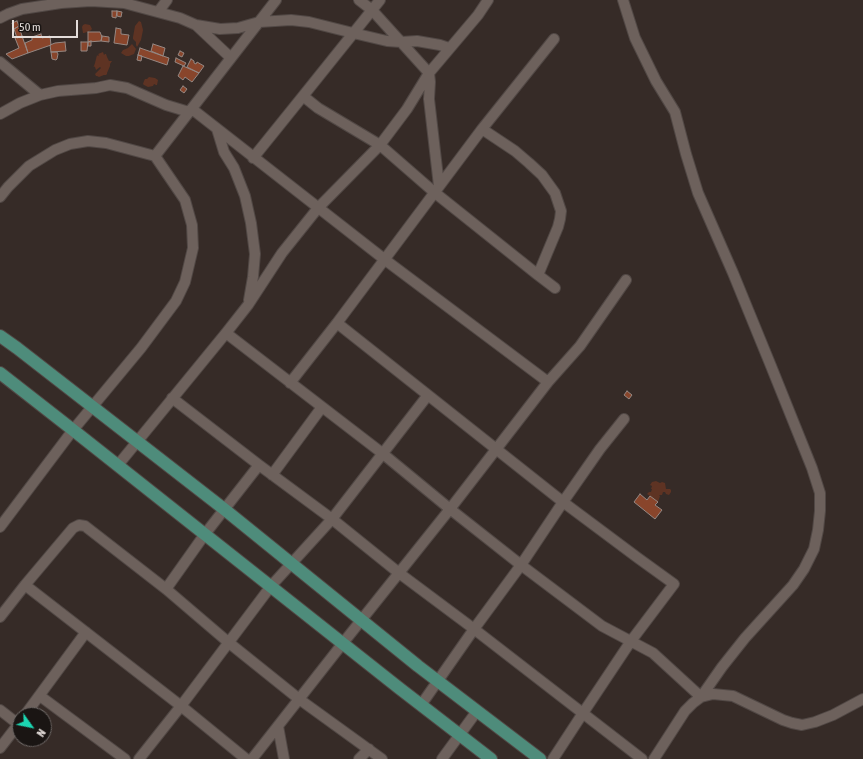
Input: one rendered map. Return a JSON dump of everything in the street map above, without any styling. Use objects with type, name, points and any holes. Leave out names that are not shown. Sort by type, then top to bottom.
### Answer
[{"type":"main road","points":[[0,336],[224,509],[360,621],[540,759]]},
{"type":"main road","points":[[0,374],[118,465],[491,759]]},
{"type":"street","points":[[158,12],[167,0]]},
{"type":"street","points":[[155,156],[276,0]]},
{"type":"street","points":[[360,0],[372,10],[429,73],[429,99],[437,189]]},
{"type":"street","points":[[254,158],[380,0]]},
{"type":"street","points":[[118,465],[248,305],[282,253],[318,208],[380,145],[407,109],[429,73],[478,15],[488,0]]},
{"type":"street","points":[[623,0],[634,38],[656,81],[675,112],[698,193],[771,366],[812,468],[820,493],[820,511],[814,550],[804,569],[793,585],[745,638],[701,697],[685,711],[654,759]]},
{"type":"street","points":[[0,11],[22,9],[62,1],[124,3],[180,18],[196,25],[220,29],[238,28],[259,22],[291,20],[309,22],[387,41],[417,41],[449,48]]},
{"type":"street","points":[[0,18],[22,9]]},
{"type":"street","points":[[196,25],[231,58]]},
{"type":"street","points":[[290,383],[337,323],[482,129],[554,39]]},
{"type":"street","points":[[0,62],[40,95]]},
{"type":"street","points":[[0,114],[20,103],[40,95],[58,91],[96,88],[110,85],[127,88],[166,105],[190,110],[217,129],[384,259],[548,382]]},
{"type":"street","points":[[303,96],[318,108],[380,145],[437,189],[555,288]]},
{"type":"street","points":[[217,129],[224,152],[234,168],[245,196],[251,223],[255,254],[248,305]]},
{"type":"street","points":[[482,129],[515,151],[529,163],[542,175],[555,193],[561,211],[560,219],[538,275]]},
{"type":"street","points":[[0,197],[29,166],[55,150],[70,144],[88,142],[106,143],[155,156],[185,200],[192,224],[193,248],[185,282],[176,301],[141,348],[73,430],[0,527]]},
{"type":"street","points":[[252,759],[497,450],[548,382],[580,346],[626,280]]},
{"type":"street","points":[[337,323],[563,502],[674,584],[631,641],[553,759]]},
{"type":"street","points":[[226,333],[382,453],[521,565],[602,626],[653,653],[701,697]]},
{"type":"street","points":[[139,759],[181,706],[271,586],[332,519],[428,395]]},
{"type":"street","points":[[172,398],[332,519],[399,573],[642,759]]},
{"type":"street","points":[[272,475],[322,407]]},
{"type":"street","points":[[421,705],[521,565],[600,449],[624,419]]},
{"type":"street","points":[[166,589],[205,534],[259,465]]},
{"type":"street","points":[[0,617],[3,610],[26,585],[73,528],[79,525],[84,526],[166,589],[228,642],[299,698],[382,759]]},
{"type":"street","points":[[26,585],[181,706],[246,759]]},
{"type":"street","points":[[31,707],[86,632]]},
{"type":"street","points":[[701,697],[713,694],[733,696],[783,720],[802,725],[833,715],[863,699]]},
{"type":"street","points":[[40,696],[125,759]]},
{"type":"street","points":[[0,710],[12,718]]},
{"type":"street","points":[[442,759],[477,711]]},
{"type":"street","points":[[278,726],[284,759]]},
{"type":"street","points":[[0,748],[12,732]]},
{"type":"street","points":[[359,759],[369,749]]},
{"type":"shaded area","points":[[139,21],[141,22],[143,30],[141,40],[137,47],[133,37],[135,26]]},
{"type":"shaded area","points":[[85,24],[90,25],[92,29],[83,33],[82,27]]},
{"type":"shaded area","points":[[132,44],[136,49],[134,54],[126,56],[121,53],[123,50]]},
{"type":"shaded area","points":[[103,52],[104,55],[106,54],[109,61],[112,61],[107,74],[99,77],[95,74],[101,68],[100,67],[96,70],[93,66],[97,55],[98,56],[98,54]]},
{"type":"shaded area","points":[[149,77],[158,80],[157,85],[154,84],[153,86],[148,87],[143,84],[145,79]]},
{"type":"shaded area","points":[[656,481],[665,483],[666,489],[671,490],[669,495],[663,492],[662,495],[659,495],[658,502],[647,494],[651,492],[652,486],[650,485],[652,482]]},
{"type":"building","points":[[112,11],[117,11],[116,18],[112,17]]},
{"type":"building","points":[[117,11],[122,12],[121,17],[117,16]]},
{"type":"building","points":[[17,21],[19,26],[14,29],[12,23]]},
{"type":"building","points":[[19,26],[22,36],[17,38],[14,29]]},
{"type":"building","points":[[116,28],[121,29],[121,34],[129,35],[127,45],[114,43]]},
{"type":"building","points":[[88,32],[100,32],[102,37],[101,41],[88,42]]},
{"type":"building","points":[[41,34],[42,38],[50,36],[51,45],[28,53],[25,43],[32,40],[32,37]]},
{"type":"building","points":[[22,36],[28,53],[12,59],[6,54],[19,48],[15,38]]},
{"type":"building","points":[[102,36],[109,37],[109,42],[101,41]]},
{"type":"building","points":[[91,41],[91,46],[88,46],[88,42]]},
{"type":"building","points":[[65,42],[66,51],[51,52],[50,45]]},
{"type":"building","points":[[81,42],[88,42],[87,51],[81,51]]},
{"type":"building","points":[[153,44],[165,48],[163,56],[151,51]]},
{"type":"building","points":[[140,48],[169,58],[167,65],[138,55]]},
{"type":"building","points":[[180,51],[184,53],[182,57],[178,55]]},
{"type":"building","points":[[51,52],[57,52],[58,54],[56,60],[52,59]]},
{"type":"building","points":[[138,55],[142,56],[141,61],[137,60]]},
{"type":"building","points":[[176,58],[186,63],[184,66],[175,62]]},
{"type":"building","points":[[191,59],[194,63],[196,64],[197,62],[204,66],[199,73],[187,67]]},
{"type":"building","points":[[183,66],[199,73],[192,82],[185,77],[183,80],[178,76]]},
{"type":"building","points":[[183,86],[187,89],[184,93],[180,90]]},
{"type":"building","points":[[627,391],[632,395],[629,399],[624,395]]},
{"type":"building","points":[[640,494],[647,500],[650,496],[658,502],[655,505],[662,510],[655,519],[634,502]]}]
